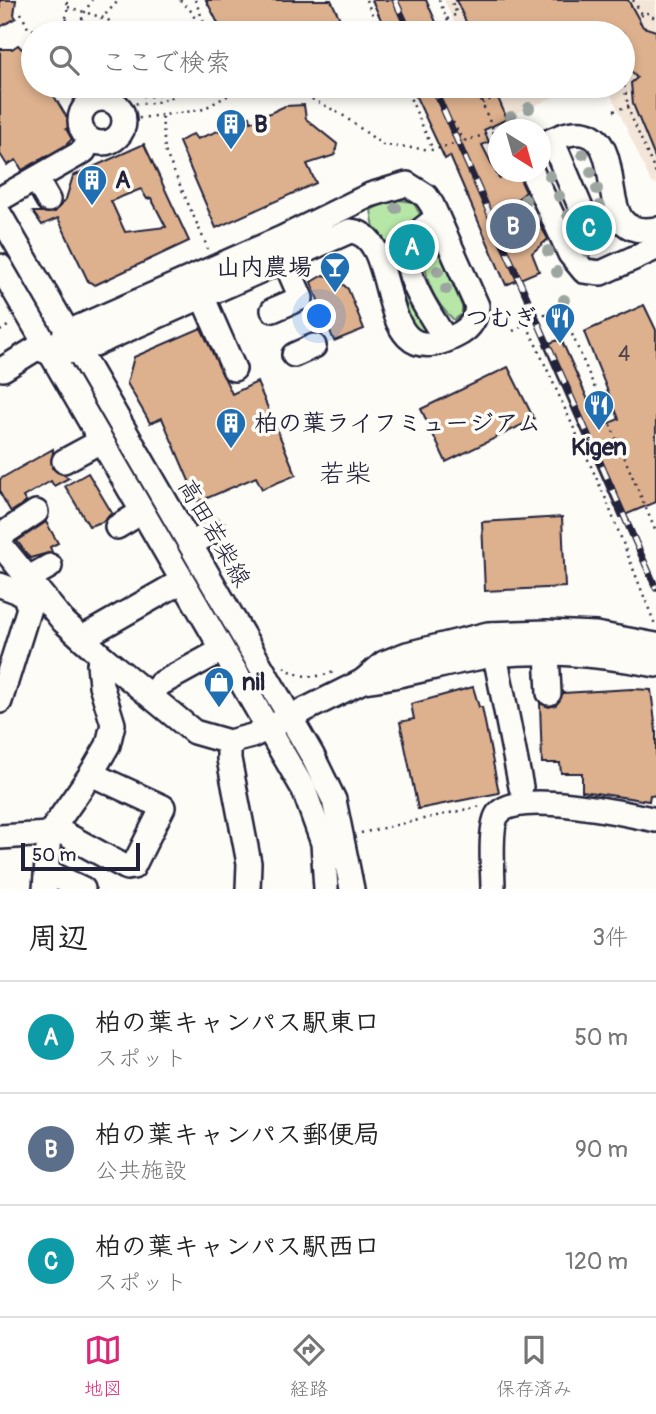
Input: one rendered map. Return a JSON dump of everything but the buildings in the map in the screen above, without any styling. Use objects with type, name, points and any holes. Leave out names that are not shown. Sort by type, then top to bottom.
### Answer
[{"type":"street","points":[[114,98],[121,131],[113,138],[88,140],[80,129],[79,118],[86,106],[99,100],[114,98]]},
{"type":"street","points":[[551,142],[570,133],[584,132],[593,138],[607,159],[613,198],[622,220],[625,251],[621,263]]},
{"type":"street","points":[[0,199],[84,151],[88,140]]},
{"type":"street","points":[[551,154],[586,220],[594,226],[622,220],[642,231],[656,229]]},
{"type":"street","points":[[36,179],[48,200]]},
{"type":"street","points":[[537,182],[578,267],[593,274],[656,248]]},
{"type":"street","points":[[50,354],[370,195],[407,184],[426,196],[477,306],[476,315],[468,328],[430,345],[420,344],[400,326],[391,307],[378,253],[368,237],[365,215],[370,195]]},
{"type":"street","name":"高田若柴線","points":[[0,215],[290,717],[334,800],[352,889]]},
{"type":"street","points":[[437,218],[414,236],[408,247],[408,260],[421,299],[446,340]]},
{"type":"street","points":[[73,341],[202,296],[344,232],[356,231],[368,237]]},
{"type":"street","points":[[284,259],[301,298],[288,306]]},
{"type":"street","points":[[2,273],[315,814],[323,843],[326,889]]},
{"type":"street","points":[[202,296],[234,369]]},
{"type":"street","points":[[3,369],[37,348],[50,354]]},
{"type":"street","points":[[65,461],[101,441]]},
{"type":"street","points":[[0,536],[36,512]]},
{"type":"street","points":[[117,527],[142,512]]},
{"type":"street","points":[[191,544],[214,531]]},
{"type":"street","points":[[0,544],[28,586],[104,658],[132,669],[194,732],[229,742],[268,729],[355,674],[407,654],[488,634],[596,634],[656,645]]},
{"type":"street","points":[[0,585],[28,586],[50,566]]},
{"type":"street","points":[[84,640],[91,633],[182,581]]},
{"type":"street","points":[[0,701],[29,608],[28,586]]},
{"type":"street","points":[[160,684],[222,650]]},
{"type":"street","points":[[355,674],[495,655],[547,652],[614,657],[656,665]]},
{"type":"street","points":[[547,652],[549,693]]},
{"type":"street","points":[[495,655],[521,787]]},
{"type":"street","points":[[83,889],[46,881],[52,831],[108,745],[113,724],[101,685],[99,664],[104,658]]},
{"type":"street","points":[[229,742],[229,759],[248,863],[248,889]]},
{"type":"street","points":[[0,837],[52,831],[128,868],[133,867],[163,807],[91,774]]},
{"type":"street","points":[[493,889],[494,826],[497,815],[503,810],[537,804],[575,805],[656,820]]},
{"type":"path","points":[[66,0],[66,19]]},
{"type":"path","points":[[82,21],[92,0]]},
{"type":"path","points":[[101,21],[119,0]]},
{"type":"path","points":[[180,0],[192,12],[196,21]]},
{"type":"path","points":[[195,0],[203,21]]},
{"type":"path","points":[[366,0],[376,21]]},
{"type":"path","points":[[439,0],[447,19],[457,14],[451,0]]},
{"type":"path","points":[[633,0],[642,14],[656,19]]},
{"type":"path","points":[[68,7],[106,21]]},
{"type":"path","points":[[21,13],[25,21]]},
{"type":"path","points":[[640,23],[642,14]]},
{"type":"path","points":[[80,98],[86,106]]},
{"type":"path","points":[[114,98],[132,103],[154,103],[169,98]]},
{"type":"path","points":[[114,98],[162,117],[201,110],[224,98]]},
{"type":"path","points":[[310,98],[341,114],[383,145],[433,150],[494,132],[480,98]]},
{"type":"path","points":[[410,98],[433,150]]},
{"type":"path","points":[[482,103],[494,98]]},
{"type":"path","points":[[627,98],[629,111],[656,174]]},
{"type":"path","points":[[614,111],[632,104]]},
{"type":"path","points":[[162,117],[165,151],[208,249]]},
{"type":"path","points":[[453,122],[463,142]]},
{"type":"path","points":[[513,331],[527,326],[560,306],[656,531]]},
{"type":"path","points":[[0,331],[14,323]]},
{"type":"path","points":[[527,326],[605,497],[656,627]]},
{"type":"path","points":[[284,666],[293,674],[306,676],[355,674]]},
{"type":"path","points":[[358,833],[487,807]]},
{"type":"shaded area","points":[[444,0],[656,0],[656,185],[651,182],[612,98],[635,98],[635,21],[454,21]]},
{"type":"shaded area","points":[[487,98],[551,98],[497,119]]},
{"type":"green space","points":[[391,199],[413,202],[421,216],[402,235],[396,259],[407,298],[426,332],[417,330],[400,303],[387,243],[374,228],[371,210]]},
{"type":"green space","points":[[433,248],[441,257],[462,306],[462,314],[454,320],[441,306],[428,280],[426,252]]},
{"type":"railway","points":[[395,0],[405,21]]},
{"type":"railway","points":[[438,98],[656,588]]},
{"type":"place","name":"B","points":[[231,151]]},
{"type":"place","name":"A","points":[[92,207]]},
{"type":"place","name":"柏の葉キャンパス郵便局","points":[[513,226]]},
{"type":"place","name":"柏の葉キャンパス駅西口","points":[[589,228]]},
{"type":"place","name":"柏の葉キャンパス駅東口","points":[[412,247]]},
{"type":"place","name":"山内農場","points":[[335,294]]},
{"type":"place","name":"つむぎ","points":[[560,345]]},
{"type":"place","name":"Kigen","points":[[599,432]]},
{"type":"place","name":"柏の葉ライフミュージアム","points":[[231,450]]},
{"type":"place","name":"nil","points":[[219,709]]},
{"type":"district","name":"若柴","points":[[345,474]]}]
